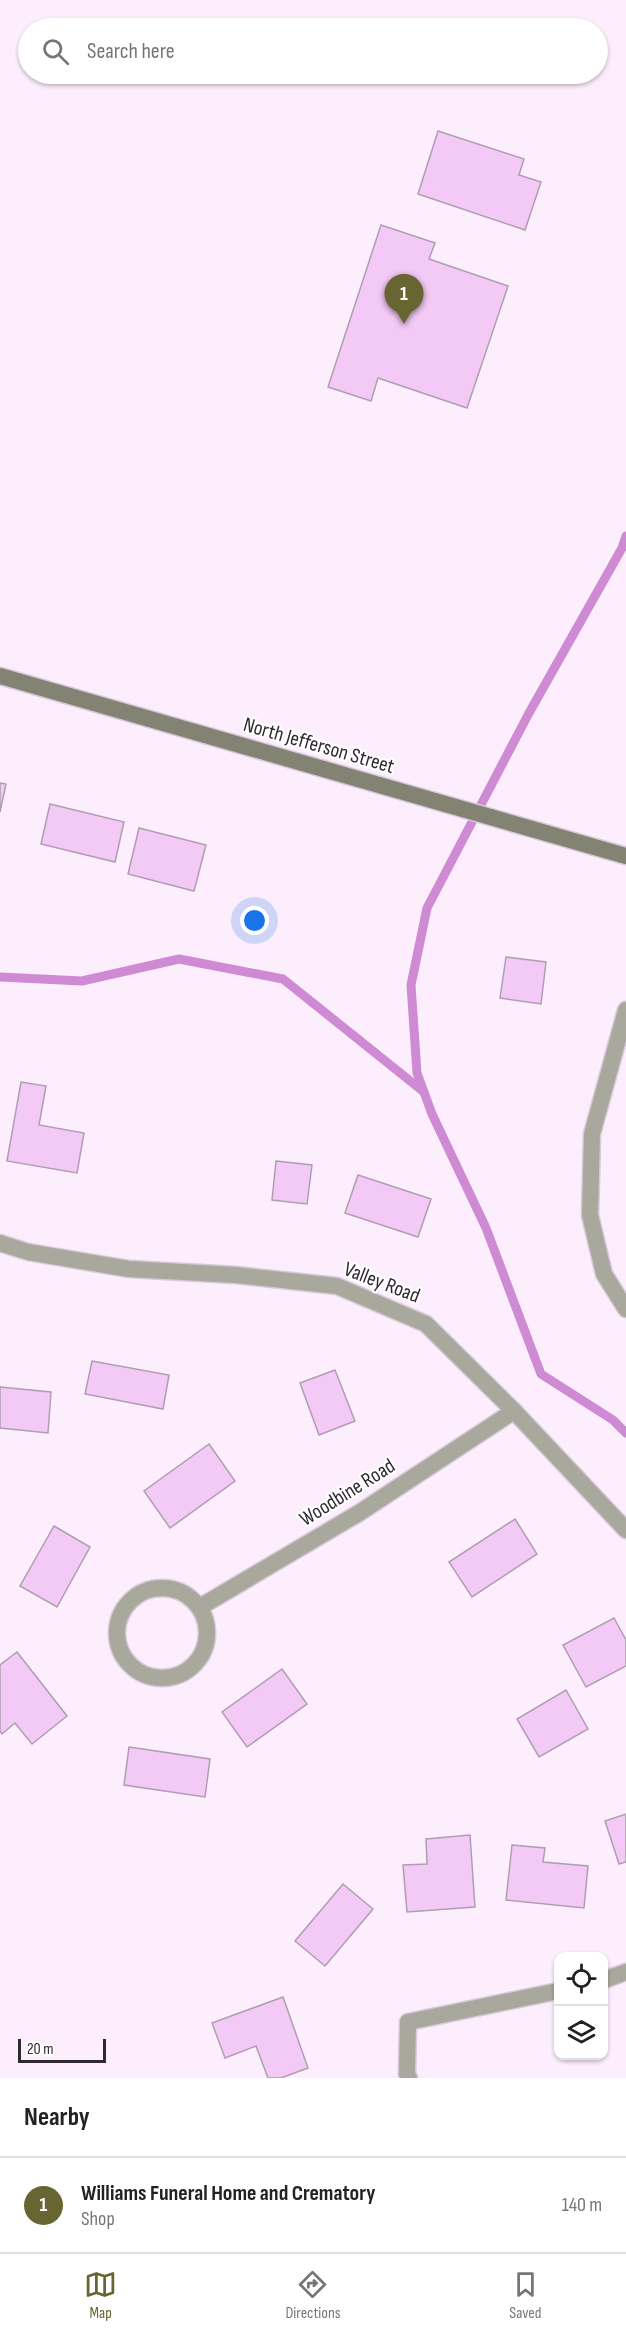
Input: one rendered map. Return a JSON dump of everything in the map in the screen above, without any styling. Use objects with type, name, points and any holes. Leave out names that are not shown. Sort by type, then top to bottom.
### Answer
[{"type":"main road","name":"North Jefferson Street","points":[[0,676],[626,856]]},
{"type":"street","points":[[626,1010],[592,1134],[590,1215],[604,1274],[626,1309]]},
{"type":"street","name":"Valley Road","points":[[0,1244],[28,1252],[129,1269],[236,1275],[337,1286],[426,1324],[514,1411],[626,1530]]},
{"type":"street","name":"Woodbine Road","points":[[200,1607],[359,1513],[514,1411]]},
{"type":"street","points":[[170,1588],[186,1595],[200,1607],[207,1623],[207,1641],[201,1658],[188,1671],[172,1678],[154,1678],[138,1672],[125,1659],[118,1643],[117,1625],[124,1609],[136,1596],[152,1589],[170,1588]]},
{"type":"street","points":[[608,1978],[626,1972]]},
{"type":"street","points":[[409,2078],[407,2074],[408,2022],[554,1992]]},
{"type":"building","points":[[438,131],[524,159],[519,175],[541,182],[525,230],[418,194]]},
{"type":"building","points":[[381,225],[435,243],[429,259],[508,286],[467,408],[378,378],[371,401],[328,387]]},
{"type":"building","points":[[0,783],[6,784],[0,812]]},
{"type":"building","points":[[50,804],[124,822],[115,862],[41,844]]},
{"type":"building","points":[[139,828],[206,845],[194,891],[128,874]]},
{"type":"building","points":[[506,957],[546,962],[541,1004],[500,998]]},
{"type":"building","points":[[21,1082],[46,1086],[39,1125],[84,1133],[77,1173],[7,1161]]},
{"type":"building","points":[[276,1161],[312,1165],[307,1204],[272,1200]]},
{"type":"building","points":[[358,1175],[431,1199],[418,1237],[345,1213]]},
{"type":"building","points":[[92,1361],[169,1375],[163,1409],[85,1394]]},
{"type":"building","points":[[335,1370],[355,1421],[319,1435],[300,1383]]},
{"type":"building","points":[[0,1387],[51,1392],[48,1433],[0,1428]]},
{"type":"building","points":[[209,1444],[235,1481],[170,1528],[144,1491]]},
{"type":"building","points":[[515,1519],[537,1554],[472,1597],[449,1562]]},
{"type":"building","points":[[54,1526],[90,1547],[57,1607],[20,1586]]},
{"type":"building","points":[[614,1618],[626,1640],[626,1666],[586,1687],[563,1645]]},
{"type":"building","points":[[17,1652],[67,1716],[32,1744],[15,1723],[2,1734],[0,1731],[0,1665]]},
{"type":"building","points":[[282,1669],[307,1704],[247,1747],[222,1712]]},
{"type":"building","points":[[566,1690],[588,1729],[539,1757],[517,1719]]},
{"type":"building","points":[[129,1747],[210,1759],[205,1797],[124,1785]]},
{"type":"building","points":[[626,1814],[626,1862],[619,1864],[605,1821]]},
{"type":"building","points":[[470,1835],[475,1907],[407,1912],[403,1865],[427,1864],[426,1839]]},
{"type":"building","points":[[512,1845],[545,1848],[543,1862],[588,1866],[584,1908],[506,1900]]},
{"type":"building","points":[[343,1884],[373,1909],[325,1966],[295,1941]]},
{"type":"building","points":[[283,1997],[308,2068],[281,2078],[268,2078],[256,2046],[225,2058],[212,2023]]},
{"type":"waterway","points":[[626,536],[622,548],[529,713],[427,908],[411,985],[417,1073],[432,1114],[486,1228],[541,1374],[613,1420],[626,1433]]},
{"type":"waterway","points":[[0,977],[82,981],[179,959],[283,979],[424,1092]]},
{"type":"place","name":"Williams Funeral Home and Crematory","points":[[404,324]]}]
